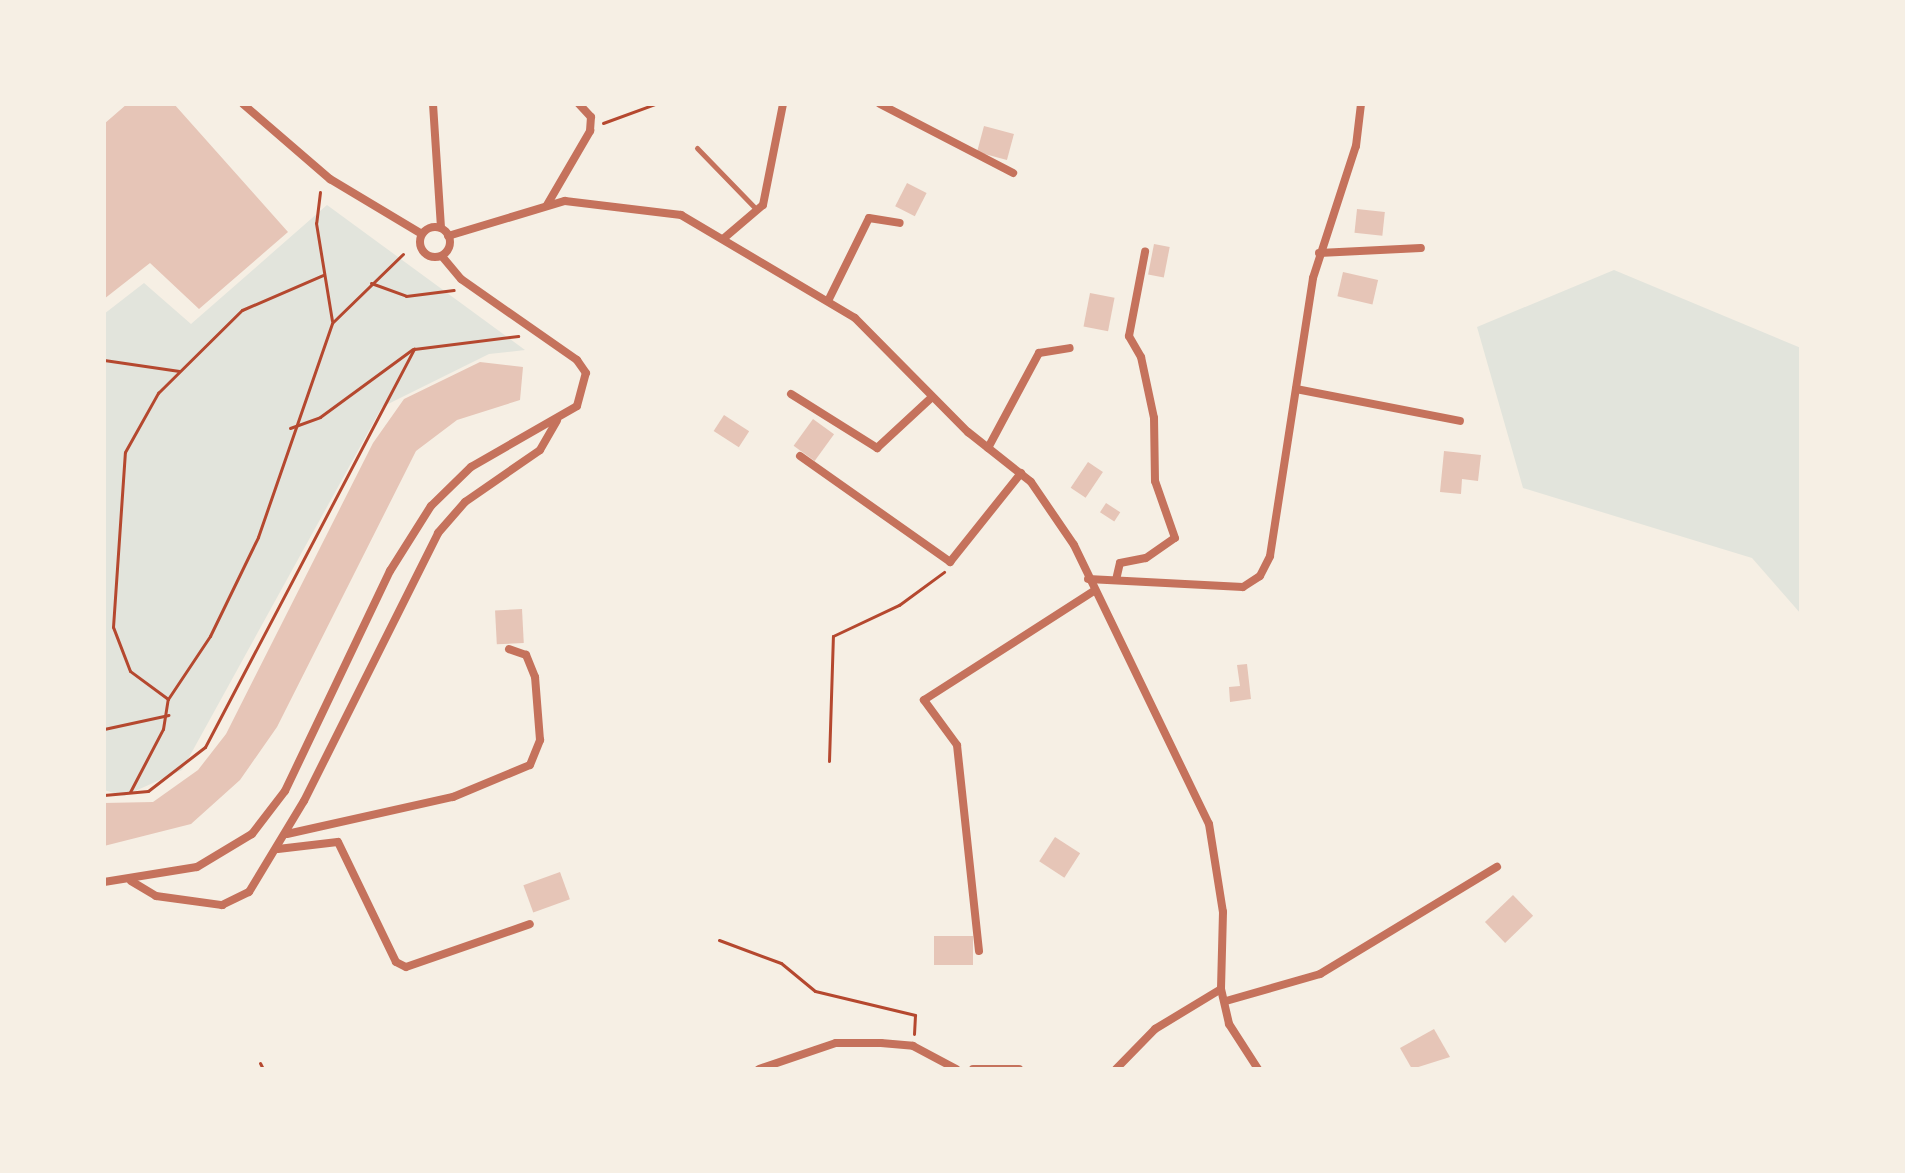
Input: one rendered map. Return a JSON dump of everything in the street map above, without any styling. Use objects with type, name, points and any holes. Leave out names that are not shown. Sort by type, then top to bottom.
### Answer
[{"type":"street","points":[[131,881],[156,896],[234,904],[287,834],[438,533],[465,502],[540,450],[557,419],[586,389],[577,360],[461,279],[442,256],[426,255],[422,234],[330,179],[243,104]]},
{"type":"street","points":[[433,104],[441,228],[448,236]]},
{"type":"street","points":[[547,205],[592,124],[579,104]]},
{"type":"street","points":[[723,239],[758,210],[783,104]]},
{"type":"street","points":[[880,104],[1013,173]]},
{"type":"street","points":[[1088,579],[1243,587],[1260,576],[1270,556],[1319,253],[1356,146],[1361,104]]},
{"type":"street","points":[[448,236],[547,205],[618,202],[681,215],[829,299],[931,398],[1021,473],[1056,515],[1209,824],[1223,912],[1221,989],[1229,1024],[1258,1069]]},
{"type":"street","points":[[829,299],[869,218],[900,223]]},
{"type":"street","points":[[422,234],[441,228]]},
{"type":"street","points":[[442,256],[448,236]]},
{"type":"street","points":[[1319,253],[1421,248]]},
{"type":"street","points":[[1116,580],[1120,563],[1146,558],[1175,538],[1155,481],[1154,418],[1141,357],[1129,336],[1145,252]]},
{"type":"street","points":[[988,448],[1039,353],[1070,348]]},
{"type":"street","points":[[1296,389],[1460,421]]},
{"type":"street","points":[[791,394],[877,448],[931,398]]},
{"type":"street","points":[[104,882],[131,881],[217,859],[259,827],[293,774],[409,536],[471,467],[557,419]]},
{"type":"street","points":[[800,456],[950,562],[1021,473]]},
{"type":"street","points":[[979,951],[957,745],[924,700],[1094,591]]},
{"type":"street","points":[[287,834],[453,797],[530,765],[540,740],[535,677],[526,655],[509,649]]},
{"type":"street","points":[[278,849],[338,842],[396,962],[406,967],[530,924]]},
{"type":"street","points":[[1226,1001],[1320,974],[1497,867]]},
{"type":"street","points":[[1116,1069],[1155,1029],[1221,989]]},
{"type":"street","points":[[759,1069],[836,1043],[913,1046],[956,1069]]},
{"type":"street","points":[[973,1069],[1019,1069]]},
{"type":"lane","points":[[697,148],[758,210]]},
{"type":"path","points":[[592,124],[655,104]]},
{"type":"path","points":[[130,794],[168,715],[168,699],[245,565],[290,428],[311,397],[332,323],[316,223],[320,192]]},
{"type":"path","points":[[332,323],[403,254]]},
{"type":"path","points":[[168,699],[130,671],[113,627],[112,568],[125,452],[158,393],[242,310],[323,275]]},
{"type":"path","points":[[371,283],[406,296],[454,290]]},
{"type":"path","points":[[290,428],[320,417],[414,349],[518,336]]},
{"type":"path","points":[[104,795],[130,794],[173,779],[223,720],[414,349]]},
{"type":"path","points":[[104,360],[180,372]]},
{"type":"path","points":[[829,761],[833,636],[920,592],[950,562]]},
{"type":"path","points":[[104,729],[168,715]]},
{"type":"path","points":[[719,940],[781,963],[815,991],[915,1015],[913,1046]]},
{"type":"path","points":[[260,1063],[263,1069]]},
{"type":"shaded area","points":[[327,205],[525,350],[489,354],[382,407],[182,770],[124,796],[104,790],[104,314],[144,283],[191,324]]},
{"type":"shaded area","points":[[1614,270],[1801,348],[1801,614],[1752,558],[1523,488],[1477,327]]},
{"type":"building","points":[[127,104],[174,104],[288,232],[199,309],[150,263],[104,299],[104,124]]},
{"type":"building","points":[[984,126],[1014,134],[1007,160],[977,152]]},
{"type":"building","points":[[907,183],[927,193],[915,216],[895,206]]},
{"type":"building","points":[[1357,209],[1385,212],[1382,236],[1354,233]]},
{"type":"building","points":[[1154,244],[1170,247],[1164,277],[1148,274]]},
{"type":"building","points":[[1343,272],[1378,280],[1372,304],[1337,296]]},
{"type":"building","points":[[1090,293],[1115,298],[1108,331],[1084,326]]},
{"type":"building","points":[[480,362],[523,367],[520,400],[457,420],[416,451],[277,727],[240,780],[191,824],[104,846],[104,803],[153,802],[198,770],[226,734],[373,443],[404,399]]},
{"type":"building","points":[[724,415],[749,431],[739,447],[714,431]]},
{"type":"building","points":[[813,419],[834,434],[815,461],[794,446]]},
{"type":"building","points":[[1444,451],[1481,455],[1478,481],[1462,479],[1461,494],[1440,492]]},
{"type":"building","points":[[1088,462],[1103,472],[1086,498],[1071,488]]},
{"type":"building","points":[[1106,503],[1120,512],[1114,521],[1100,512]]},
{"type":"building","points":[[522,609],[524,643],[497,644],[495,610]]},
{"type":"building","points":[[1247,664],[1251,699],[1230,702],[1229,687],[1240,686],[1237,665]]},
{"type":"building","points":[[1055,837],[1080,853],[1064,878],[1039,861]]},
{"type":"building","points":[[560,872],[570,899],[533,913],[523,885]]},
{"type":"building","points":[[1513,895],[1533,916],[1505,943],[1485,922]]},
{"type":"building","points":[[934,936],[973,936],[973,965],[934,965]]},
{"type":"building","points":[[1434,1029],[1450,1057],[1412,1069],[1400,1048]]}]
